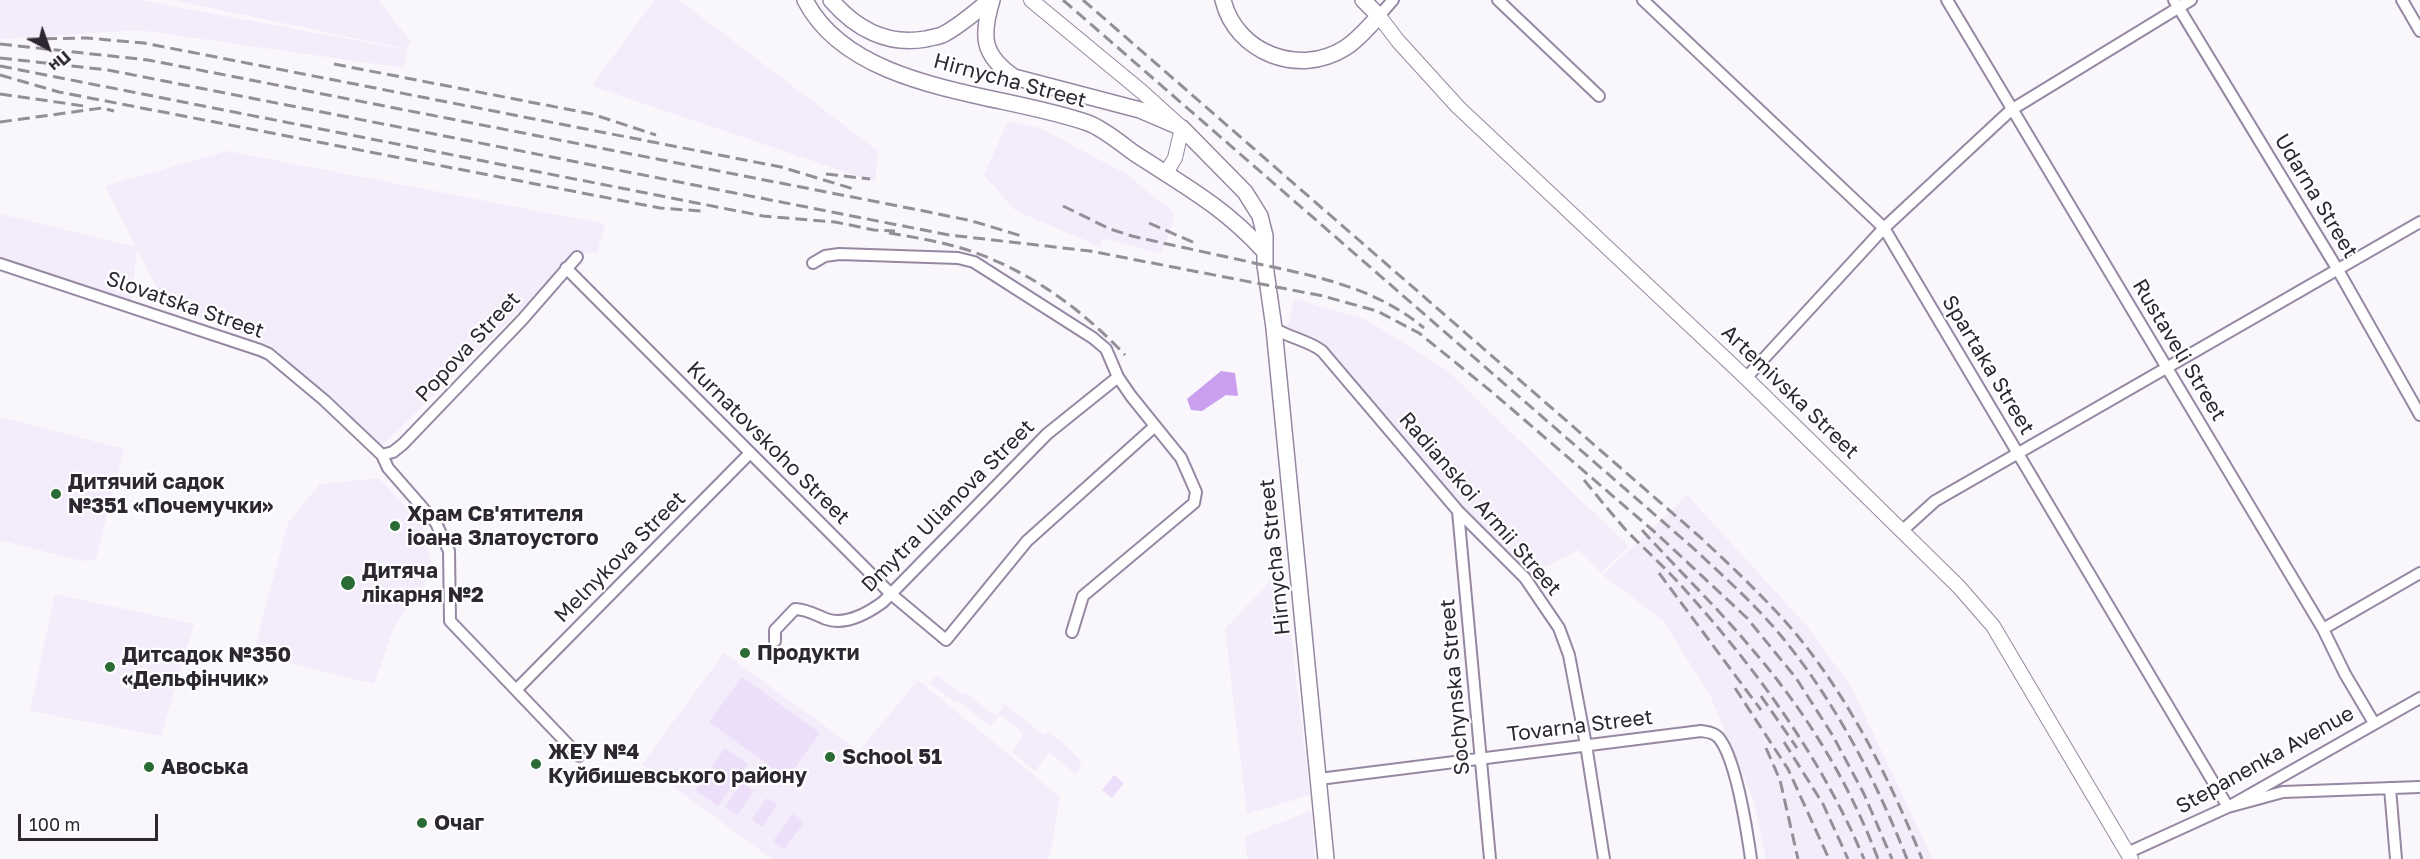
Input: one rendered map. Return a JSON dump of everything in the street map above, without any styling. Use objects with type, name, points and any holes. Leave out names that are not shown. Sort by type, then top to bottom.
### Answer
[{"type":"main road","name":"Hirnycha Street","points":[[805,0],[819,23],[833,37],[853,52],[884,68],[1090,124],[1217,206],[1244,229],[1264,251]]},
{"type":"main road","points":[[831,0],[844,15],[880,37],[913,41],[943,35],[991,0]]},
{"type":"main road","points":[[991,0],[985,23],[986,44],[996,65],[1014,77],[1140,110],[1182,128],[1175,158],[1166,173]]},
{"type":"main road","name":"Hirnycha Street","points":[[1030,0],[1182,128],[1245,192],[1260,216],[1265,236],[1264,251],[1274,328],[1326,859]]},
{"type":"main road","points":[[1223,0],[1235,25],[1259,50],[1274,57],[1291,60],[1326,56],[1345,48],[1379,16]]},
{"type":"main road","name":"Artemivska Street","points":[[1363,0],[1458,107],[1746,378],[1959,586],[1993,626],[2129,856]]},
{"type":"street","points":[[1379,16],[1393,0]]},
{"type":"street","points":[[1498,0],[1599,96]]},
{"type":"street","name":"Spartaka Street","points":[[1643,0],[1884,228],[2228,807]]},
{"type":"street","name":"Rustaveli Street","points":[[1947,0],[2010,110],[2323,629],[2345,674],[2374,723]]},
{"type":"street","points":[[1746,378],[1884,228],[2010,110],[2176,4],[2191,0]]},
{"type":"street","points":[[2402,0],[2420,31]]},
{"type":"street","name":"Udarna Street","points":[[2176,4],[2338,270],[2420,415]]},
{"type":"street","points":[[1903,530],[1935,501],[2420,222]]},
{"type":"street","points":[[813,263],[825,256],[839,254],[958,258],[974,262],[1100,343],[1111,357],[1118,377],[1154,427],[1181,458],[1196,492],[1196,498],[1194,503],[1083,596],[1072,632]]},
{"type":"street","name":"Popova Street","points":[[382,455],[393,452],[403,444],[522,320],[577,257]]},
{"type":"street","name":"Slovatska Street","points":[[0,264],[269,354],[324,400],[382,455],[388,468],[436,523],[444,536],[449,551],[450,621],[517,688],[579,756]]},
{"type":"street","name":"Kurnatovskoho Street","points":[[566,268],[891,594],[946,640],[1027,541],[1154,427]]},
{"type":"street","name":"Radianskoi Armii Street","points":[[1274,328],[1283,334],[1310,343],[1322,351],[1458,511],[1525,578],[1559,628],[1569,655],[1604,859]]},
{"type":"street","name":"Dmytra Ulianova Street","points":[[775,641],[775,630],[795,609],[802,609],[830,620],[859,617],[875,608],[1047,434],[1118,377]]},
{"type":"street","name":"Melnykova Street","points":[[517,688],[750,453]]},
{"type":"street","name":"Sochynska Street","points":[[1458,511],[1490,859]]},
{"type":"street","points":[[2323,629],[2420,573]]},
{"type":"street","name":"Stepanenka Avenue","points":[[2129,856],[2228,807],[2420,698]]},
{"type":"street","name":"Tovarna Street","points":[[1318,778],[1701,731],[1711,732],[1718,738],[1730,759],[1751,859]]},
{"type":"street","points":[[2228,807],[2283,792],[2420,787]]},
{"type":"street","points":[[2390,788],[2396,859]]},
{"type":"shaded area","points":[[0,0],[139,0],[407,50],[404,68],[139,30],[0,39]]},
{"type":"shaded area","points":[[173,0],[378,0],[411,42],[406,49]]},
{"type":"shaded area","points":[[654,0],[679,0],[878,151],[875,182],[592,86]]},
{"type":"shaded area","points":[[1008,121],[1040,128],[1126,174],[1174,213],[1170,233],[1161,254],[1103,238],[1099,246],[1016,211],[984,175]]},
{"type":"shaded area","points":[[227,151],[605,224],[597,253],[578,253],[382,446],[271,345],[166,305],[137,249],[131,304],[0,271],[0,214],[136,247],[105,186]]},
{"type":"shaded area","points":[[1295,299],[1367,320],[1448,371],[1629,547],[1601,572],[1578,550],[1525,577],[1317,342],[1294,333],[1287,327]]},
{"type":"shaded area","points":[[1221,371],[1235,373],[1238,396],[1226,395],[1202,411],[1191,410],[1187,399]]},
{"type":"shaded area","name":"Дитячий садок №351 «Почемучки»","points":[[0,417],[124,449],[96,559],[82,561],[0,540]]},
{"type":"shaded area","name":"Дитяча лікарня №2","points":[[379,478],[423,526],[433,571],[394,627],[374,684],[253,654],[288,523],[320,484]]},
{"type":"shaded area","points":[[1687,495],[1807,626],[1851,687],[1933,859],[1766,859],[1754,801],[1709,693],[1663,621],[1603,575]]},
{"type":"shaded area","points":[[1283,568],[1310,795],[1247,814],[1225,629]]},
{"type":"shaded area","name":"Дитсадок №350 «Дельфінчик»","points":[[55,594],[194,624],[161,736],[30,711]]},
{"type":"shaded area","name":"School 51","points":[[724,653],[859,751],[918,680],[1060,797],[1049,859],[772,859],[642,764]]},
{"type":"shaded area","points":[[937,675],[963,695],[965,692],[996,716],[1005,704],[1043,735],[1049,731],[1080,759],[1078,762],[1082,765],[1075,774],[1049,752],[1035,771],[1012,752],[1024,734],[1000,714],[990,726],[958,701],[956,703],[930,683]]},
{"type":"shaded area","points":[[742,677],[820,733],[787,778],[709,722]]},
{"type":"shaded area","points":[[725,748],[748,764],[718,806],[695,790]]},
{"type":"shaded area","points":[[1114,775],[1124,783],[1112,798],[1102,790]]},
{"type":"shaded area","points":[[742,783],[754,791],[737,815],[725,807]]},
{"type":"shaded area","points":[[767,798],[777,805],[762,827],[752,819]]},
{"type":"shaded area","points":[[1311,811],[1315,859],[1247,859],[1245,836]]},
{"type":"shaded area","points":[[793,814],[804,823],[784,849],[773,841]]},
{"type":"railway","points":[[1063,0],[1692,547],[1750,602],[1802,662],[1837,715],[1868,771],[1907,859]]},
{"type":"railway","points":[[1083,0],[1700,537],[1758,593],[1791,628],[1849,709],[1896,798],[1922,859]]},
{"type":"railway","points":[[27,39],[86,38],[144,43],[781,167],[857,190]]},
{"type":"railway","points":[[0,44],[148,60],[924,211],[972,221],[1025,237]]},
{"type":"railway","points":[[0,58],[108,70],[949,235],[1090,251],[1323,296],[1377,311],[1419,333],[1492,392],[1657,534],[1747,618],[1796,678],[1833,736],[1864,794],[1892,859]]},
{"type":"railway","points":[[334,64],[592,114],[656,135]]},
{"type":"railway","points":[[0,66],[763,216],[835,222],[874,230],[895,231]]},
{"type":"railway","points":[[0,75],[59,92],[660,208],[701,211]]},
{"type":"railway","points":[[0,94],[84,106]]},
{"type":"railway","points":[[0,122],[102,108],[114,111]]},
{"type":"railway","points":[[826,174],[870,179]]},
{"type":"railway","points":[[1063,206],[1110,229],[1132,236],[1306,274],[1348,286],[1387,303],[1424,328]]},
{"type":"railway","points":[[1149,223],[1197,244]]},
{"type":"railway","points":[[889,233],[961,248],[1007,266],[1070,305],[1108,337],[1125,355]]},
{"type":"railway","points":[[1584,480],[1625,529],[1713,621],[1763,685],[1829,786],[1864,859]]},
{"type":"railway","points":[[1642,530],[1738,633],[1790,696],[1824,748],[1854,802],[1878,859]]},
{"type":"railway","points":[[1659,573],[1761,710]]},
{"type":"railway","points":[[1735,688],[1788,769],[1829,859]]},
{"type":"railway","points":[[1761,696],[1797,748]]},
{"type":"railway","points":[[1784,742],[1823,804],[1848,859]]},
{"type":"railway","points":[[1766,748],[1780,780],[1798,859]]},
{"type":"place","name":"Дитячий садок №351 «Почемучки»","points":[[56,494]]},
{"type":"place","name":"Храм Св'ятителя іоана Златоустого","points":[[395,526]]},
{"type":"place","name":"Дитяча лікарня №2","points":[[348,583]]},
{"type":"place","name":"Продукти","points":[[745,653]]},
{"type":"place","name":"Дитсадок №350 «Дельфінчик»","points":[[110,667]]},
{"type":"place","name":"School 51","points":[[830,757]]},
{"type":"place","name":"ЖЕУ №4 Куйбишевського району","points":[[536,764]]},
{"type":"place","name":"Авоська","points":[[149,767]]},
{"type":"place","name":"Очаг","points":[[422,823]]}]
